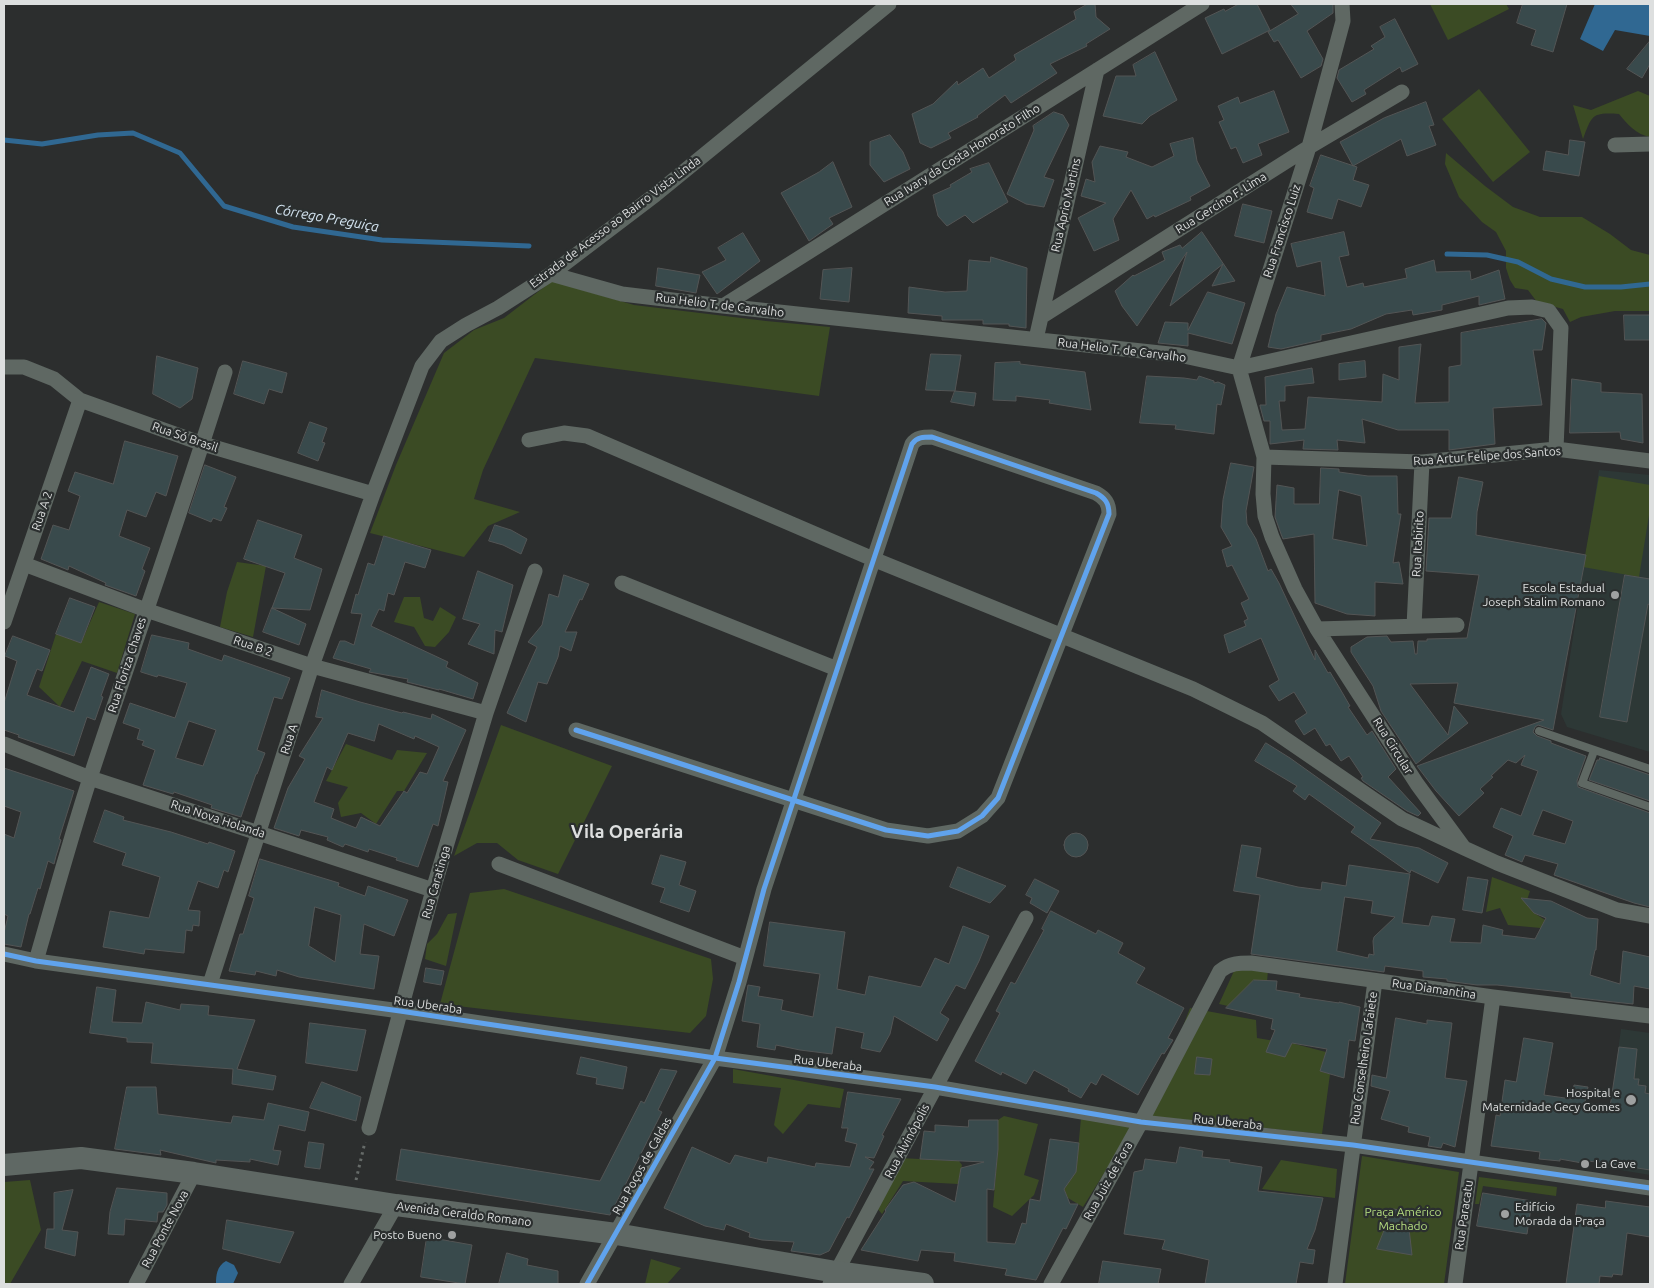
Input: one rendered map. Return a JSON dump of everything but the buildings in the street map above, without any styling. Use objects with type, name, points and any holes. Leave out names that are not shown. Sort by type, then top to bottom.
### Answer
[{"type":"main road","name":"Avenida Geraldo Romano","points":[[4,1166],[81,1158],[194,1173],[396,1205],[616,1234],[833,1278],[923,1284]]},
{"type":"street","name":"Estrada de Acesso ao Bairro Vista Linda","points":[[373,494],[422,366],[440,341],[466,324],[498,308],[551,274],[655,195],[889,4]]},
{"type":"street","name":"Rua Ivary da Costa Honorato Filho","points":[[723,306],[1202,4]]},
{"type":"street","name":"Rua Francisco Luiz","points":[[1239,368],[1309,147],[1344,21],[1342,4]]},
{"type":"street","name":"Rua Aprio Martins","points":[[1036,339],[1097,70]]},
{"type":"street","name":"Rua Gercino F. Lima","points":[[1041,317],[1309,147],[1402,92]]},
{"type":"street","points":[[1615,145],[1650,144]]},
{"type":"street","name":"Rua Helio T. de Carvalho","points":[[551,274],[622,294],[1179,355],[1239,368],[1508,308],[1532,307],[1549,311],[1561,328],[1556,449]]},
{"type":"street","name":"Rua Só Brasil","points":[[4,367],[24,367],[54,378],[80,400],[203,444],[373,494]]},
{"type":"street","points":[[1239,368],[1264,457]]},
{"type":"street","name":"Rua Floriza Chaves","points":[[36,960],[90,778],[203,444],[225,372]]},
{"type":"street","name":"Rua A 2","points":[[4,622],[80,400]]},
{"type":"street","points":[[529,440],[564,433],[587,436],[873,558],[1194,689],[1262,723],[1402,819],[1464,848]]},
{"type":"street","name":"Rua Poços de Caldas","points":[[587,1284],[715,1058],[764,889],[873,558],[915,440],[921,437],[932,437],[1103,496],[1109,506],[1109,514],[1062,635]]},
{"type":"street","name":"Rua Artur Felipe dos Santos","points":[[1264,457],[1422,462],[1556,449],[1650,461]]},
{"type":"street","name":"Rua Circular","points":[[1264,457],[1263,494],[1265,516],[1272,537],[1295,589],[1317,629],[1417,784],[1464,848],[1497,863],[1617,910],[1650,916]]},
{"type":"street","name":"Rua Itabirito","points":[[1414,626],[1422,462]]},
{"type":"street","name":"Rua A","points":[[210,984],[312,666],[373,494]]},
{"type":"street","name":"Rua B 2","points":[[24,564],[146,610],[312,666],[486,713]]},
{"type":"street","name":"Rua Caratinga","points":[[369,1128],[433,890],[486,713],[535,571]]},
{"type":"street","points":[[622,583],[837,669]]},
{"type":"street","points":[[1317,629],[1457,625]]},
{"type":"street","points":[[576,730],[886,830],[928,836],[958,831],[982,816],[998,798],[1062,635]]},
{"type":"street","name":"Rua Nova Holanda","points":[[4,744],[90,778],[433,890]]},
{"type":"street","points":[[499,864],[745,958]]},
{"type":"street","name":"Rua Alvinópolis","points":[[833,1278],[1026,918]]},
{"type":"street","name":"Rua Uberaba","points":[[4,954],[715,1058],[935,1086],[1141,1122],[1353,1145],[1650,1188]]},
{"type":"street","name":"Rua Diamantina","points":[[1220,971],[1234,964],[1251,963],[1493,997],[1650,1016]]},
{"type":"street","name":"Rua Juiz de Fora","points":[[1051,1284],[1141,1122],[1220,971]]},
{"type":"street","name":"Rua Conselheiro Lafaiete","points":[[1335,1284],[1375,981]]},
{"type":"street","name":"Rua Paracatu","points":[[1454,1284],[1493,997]]},
{"type":"street","name":"Rua Ponte Nova","points":[[136,1284],[194,1173]]},
{"type":"street","points":[[351,1284],[396,1205]]},
{"type":"lane","points":[[1539,731],[1650,769]]},
{"type":"lane","points":[[1594,751],[1582,783],[1650,807]]},
{"type":"path","points":[[352,1197],[369,1128]]},
{"type":"shaded area","name":"Escola Estadual Joseph Stalim Romano","points":[[1599,470],[1650,475],[1650,752],[1567,727],[1561,714]]},
{"type":"shaded area","name":"Hospital e Maternidade Gecy Gomes","points":[[1621,1029],[1650,1033],[1650,1175],[1602,1167]]},
{"type":"green space","points":[[1430,4],[1506,4],[1509,9],[1448,40]]},
{"type":"green space","points":[[1479,89],[1530,152],[1493,182],[1442,119]]},
{"type":"green space","points":[[1638,91],[1650,96],[1650,137],[1637,131],[1619,114],[1603,114],[1591,120],[1583,139],[1573,105],[1591,110]]},
{"type":"green space","points":[[1446,153],[1513,207],[1540,217],[1582,217],[1610,234],[1631,250],[1650,255],[1650,311],[1615,311],[1581,317],[1570,322],[1563,309],[1537,302],[1528,290],[1515,288],[1506,268],[1506,251],[1496,232],[1482,222],[1459,197],[1445,164]]},
{"type":"green space","points":[[552,281],[634,305],[830,327],[819,396],[535,358],[483,470],[474,499],[520,512],[488,526],[464,557],[370,533],[396,465],[444,353],[474,330],[504,318]]},
{"type":"green space","points":[[1599,476],[1650,485],[1650,509],[1639,577],[1583,567]]},
{"type":"green space","points":[[237,562],[266,566],[253,637],[220,627],[227,592]]},
{"type":"green space","points":[[404,597],[420,597],[424,618],[433,621],[440,607],[456,617],[449,632],[435,647],[425,646],[414,627],[394,622]]},
{"type":"green space","points":[[99,602],[135,614],[117,673],[82,661],[60,707],[39,687],[56,634],[81,643]]},
{"type":"green space","points":[[501,725],[612,766],[558,874],[518,860],[497,843],[477,843],[454,856]]},
{"type":"green space","points":[[346,744],[392,760],[397,750],[427,753],[404,791],[397,791],[376,824],[361,813],[341,817],[338,803],[348,787],[326,781]]},
{"type":"green space","points":[[1492,877],[1530,891],[1526,903],[1534,913],[1545,920],[1541,928],[1508,925],[1500,908],[1486,912]]},
{"type":"green space","points":[[504,889],[711,959],[713,979],[706,1016],[690,1033],[440,1004],[470,893]]},
{"type":"green space","points":[[457,913],[446,966],[425,959],[427,944],[437,934],[448,914]]},
{"type":"green space","points":[[1245,967],[1268,971],[1267,981],[1254,980],[1228,1006],[1219,1004],[1234,971]]},
{"type":"green space","points":[[1298,1006],[1309,1042],[1295,1044],[1326,1052],[1320,1071],[1330,1074],[1322,1134],[1149,1116],[1190,1008],[1256,1020],[1257,1038],[1293,1044]]},
{"type":"green space","points":[[733,1069],[844,1089],[840,1108],[808,1104],[783,1134],[774,1125],[781,1088],[733,1083]]},
{"type":"green space","points":[[1004,1116],[1038,1124],[1024,1175],[1039,1180],[1034,1195],[1012,1216],[993,1207],[998,1149],[998,1120]]},
{"type":"green space","points":[[1081,1118],[1134,1125],[1083,1207],[1068,1198],[1064,1189],[1076,1172]]},
{"type":"green space","name":"Praça Américo Machado","points":[[1362,1156],[1459,1172],[1444,1284],[1345,1284]]},
{"type":"green space","points":[[900,1158],[959,1161],[962,1165],[958,1184],[903,1181],[882,1214],[875,1206]]},
{"type":"green space","points":[[1281,1160],[1337,1169],[1335,1198],[1262,1189]]},
{"type":"green space","points":[[1479,1177],[1557,1187],[1556,1196],[1483,1186],[1479,1204],[1475,1204]]},
{"type":"green space","points":[[30,1180],[41,1230],[10,1284],[4,1284],[4,1182]]},
{"type":"green space","points":[[651,1259],[681,1268],[667,1284],[645,1284]]},
{"type":"water","points":[[1595,4],[1650,5],[1650,36],[1615,30],[1603,51],[1580,39]]},
{"type":"water","points":[[226,1261],[234,1265],[238,1273],[233,1284],[216,1284],[219,1268]]},
{"type":"waterway","name":"Córrego Preguiça","points":[[4,140],[42,144],[98,135],[133,133],[180,153],[224,206],[293,227],[382,240],[529,246]]},
{"type":"waterway","name":"Córrego Preguiça","points":[[1447,254],[1487,255],[1518,262],[1551,279],[1585,287],[1621,287],[1650,284]]},
{"type":"cycle path","points":[[576,730],[886,830],[928,836],[958,831],[982,816],[998,798],[1109,514],[1107,504],[1096,493],[932,437],[921,438],[912,444],[764,889],[739,982],[715,1058],[587,1284]]},
{"type":"cycle path","points":[[4,954],[36,961],[400,1011],[715,1058],[935,1087],[1141,1122],[1353,1145],[1650,1188]]},
{"type":"place","name":"Escola Estadual Joseph Stalim Romano","points":[[1615,595]]},
{"type":"place","name":"Hospital e Maternidade Gecy Gomes","points":[[1631,1100]]},
{"type":"place","name":"La Cave","points":[[1585,1164]]},
{"type":"place","name":"Edifício Morada da Praça","points":[[1505,1214]]},
{"type":"place","name":"Posto Bueno","points":[[452,1235]]},
{"type":"district","name":"Vila Operária","points":[[627,832]]}]
